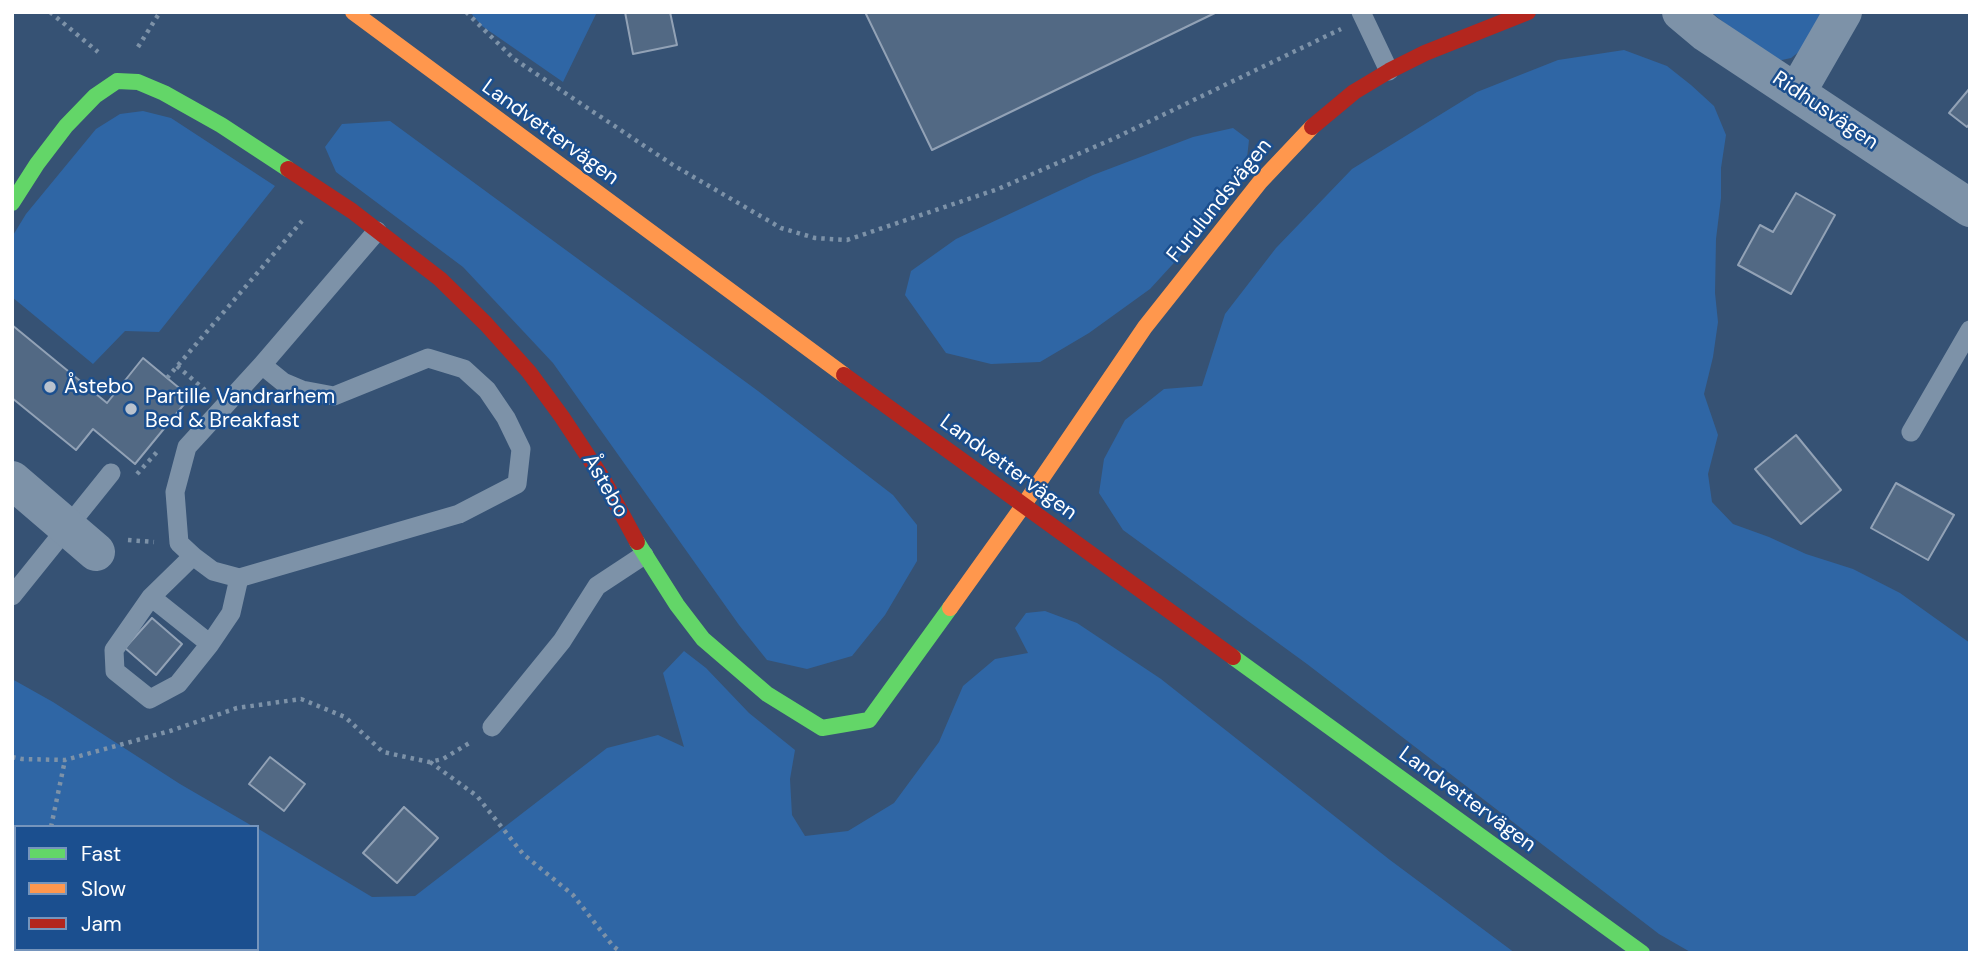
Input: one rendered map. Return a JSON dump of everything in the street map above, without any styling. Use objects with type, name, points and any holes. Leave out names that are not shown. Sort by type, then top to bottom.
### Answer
[{"type":"street","name":"Landvettervägen","points":[[353,12],[1023,506],[1642,953]]},
{"type":"street","name":"Furulundsvägen","points":[[1023,506],[1145,327],[1260,182],[1305,132],[1354,92],[1389,71],[1425,53],[1528,12]]},
{"type":"street","name":"Ridhusvägen","points":[[1681,12],[1706,33],[1970,208]]},
{"type":"street","points":[[1797,92],[1843,12]]},
{"type":"street","name":"Åstebo","points":[[117,81],[138,82],[164,93],[221,125],[325,193],[440,279],[486,324],[529,372],[562,417],[603,479],[644,555],[703,639],[767,694],[822,728],[870,720],[1023,506]]},
{"type":"street","points":[[12,203],[66,126],[95,96],[117,81]]},
{"type":"street","points":[[12,481],[81,539]]},
{"type":"lane","points":[[1363,15],[1389,71]]},
{"type":"lane","points":[[262,365],[283,382],[302,390],[334,396],[428,358],[464,369],[487,390],[506,418],[521,449],[517,484],[458,514],[239,578],[213,572],[186,550],[174,492],[187,447],[262,365],[377,230]]},
{"type":"lane","points":[[1911,432],[1970,330]]},
{"type":"lane","points":[[12,596],[81,539],[111,472]]},
{"type":"lane","points":[[186,550],[114,650],[115,671],[150,699],[178,684],[210,644],[230,613],[239,578]]},
{"type":"lane","points":[[492,727],[562,641],[597,586],[644,555]]},
{"type":"lane","points":[[151,597],[210,644]]},
{"type":"path","points":[[50,12],[112,64],[117,81]]},
{"type":"path","points":[[466,12],[514,58],[673,166],[781,228],[815,238],[847,240],[998,189],[1115,138],[1363,15]]},
{"type":"path","points":[[167,378],[325,193]]},
{"type":"path","points":[[177,366],[208,393]]},
{"type":"path","points":[[129,484],[164,443]]},
{"type":"path","points":[[81,539],[93,524],[121,540],[186,550]]},
{"type":"path","points":[[12,757],[22,760],[65,761],[170,731],[237,708],[301,699],[345,717],[383,752],[429,762],[477,796],[523,854],[573,895],[613,946],[622,953]]},
{"type":"path","points":[[429,762],[443,759],[492,727]]},
{"type":"path","points":[[51,825],[65,761]]},
{"type":"shaded area","points":[[470,12],[597,12],[563,82],[482,26]]},
{"type":"shaded area","points":[[1711,12],[1831,12],[1809,44],[1791,58],[1773,62]]},
{"type":"shaded area","points":[[1624,50],[1667,66],[1691,85],[1714,106],[1726,135],[1716,239],[1715,293],[1718,322],[1704,394],[1718,435],[1708,474],[1712,502],[1733,524],[1806,554],[1853,569],[1900,593],[1970,643],[1970,953],[1692,953],[1659,934],[1307,664],[1123,530],[1099,493],[1104,459],[1125,420],[1164,389],[1202,386],[1225,314],[1276,248],[1352,169],[1477,92],[1558,60]]},
{"type":"shaded area","points":[[143,111],[171,118],[275,186],[159,332],[125,331],[93,364],[12,297],[12,237],[26,214],[96,129],[120,114]]},
{"type":"shaded area","points":[[390,121],[758,391],[893,495],[917,525],[917,561],[885,615],[852,656],[807,669],[767,660],[739,625],[553,363],[463,267],[336,172],[325,147],[342,124]]},
{"type":"shaded area","points":[[1233,128],[1249,140],[1246,167],[1205,229],[1150,289],[1089,333],[1040,362],[991,364],[946,353],[905,295],[911,271],[956,239],[1093,175],[1193,137]]},
{"type":"shaded area","points":[[1045,611],[1077,623],[1161,679],[1390,860],[1515,953],[12,953],[12,679],[251,825],[14,825],[14,951],[259,951],[259,829],[372,897],[415,896],[607,748],[658,735],[684,747],[663,673],[684,651],[706,668],[749,713],[795,750],[790,779],[792,815],[805,836],[848,831],[894,803],[939,742],[963,686],[995,659],[1028,653],[1015,628],[1026,613]]},
{"type":"building","points":[[625,12],[670,12],[677,45],[633,54]]},
{"type":"building","points":[[865,12],[1217,12],[932,150]]},
{"type":"building","points":[[1970,88],[1970,123],[1967,127],[1949,113]]},
{"type":"building","points":[[1796,193],[1835,215],[1791,294],[1738,265],[1760,225],[1773,232]]},
{"type":"building","name":"Åstebo","points":[[12,325],[107,403],[143,358],[190,397],[135,464],[93,429],[76,450],[12,398]]},
{"type":"building","points":[[1796,435],[1841,490],[1801,524],[1755,469]]},
{"type":"building","points":[[1896,483],[1954,515],[1928,560],[1871,528]]},
{"type":"building","points":[[152,618],[182,644],[156,675],[125,648]]},
{"type":"building","points":[[270,757],[305,784],[284,811],[249,784]]},
{"type":"building","points":[[404,807],[438,838],[397,883],[363,853]]},
{"type":"traffic: fast","points":[[12,203],[66,126],[95,96],[117,81],[138,82],[164,93],[221,125],[288,169]]},
{"type":"traffic: fast","points":[[637,542],[677,605],[703,639],[767,694],[822,728],[869,720],[950,608]]},
{"type":"traffic: fast","points":[[1233,657],[1642,953]]},
{"type":"traffic: slow","points":[[353,12],[844,375]]},
{"type":"traffic: slow","points":[[950,608],[1145,327],[1260,182],[1312,127]]},
{"type":"traffic: jam","points":[[1312,127],[1354,92],[1389,71],[1425,53],[1528,12]]},
{"type":"traffic: jam","points":[[288,169],[352,211],[440,279],[486,324],[529,372],[562,417],[603,479],[637,542]]},
{"type":"traffic: jam","points":[[844,375],[1233,657]]},
{"type":"place","name":"Åstebo","points":[[50,387]]},
{"type":"place","name":"Partille Vandrarhem Bed & Breakfast","points":[[131,409]]}]
